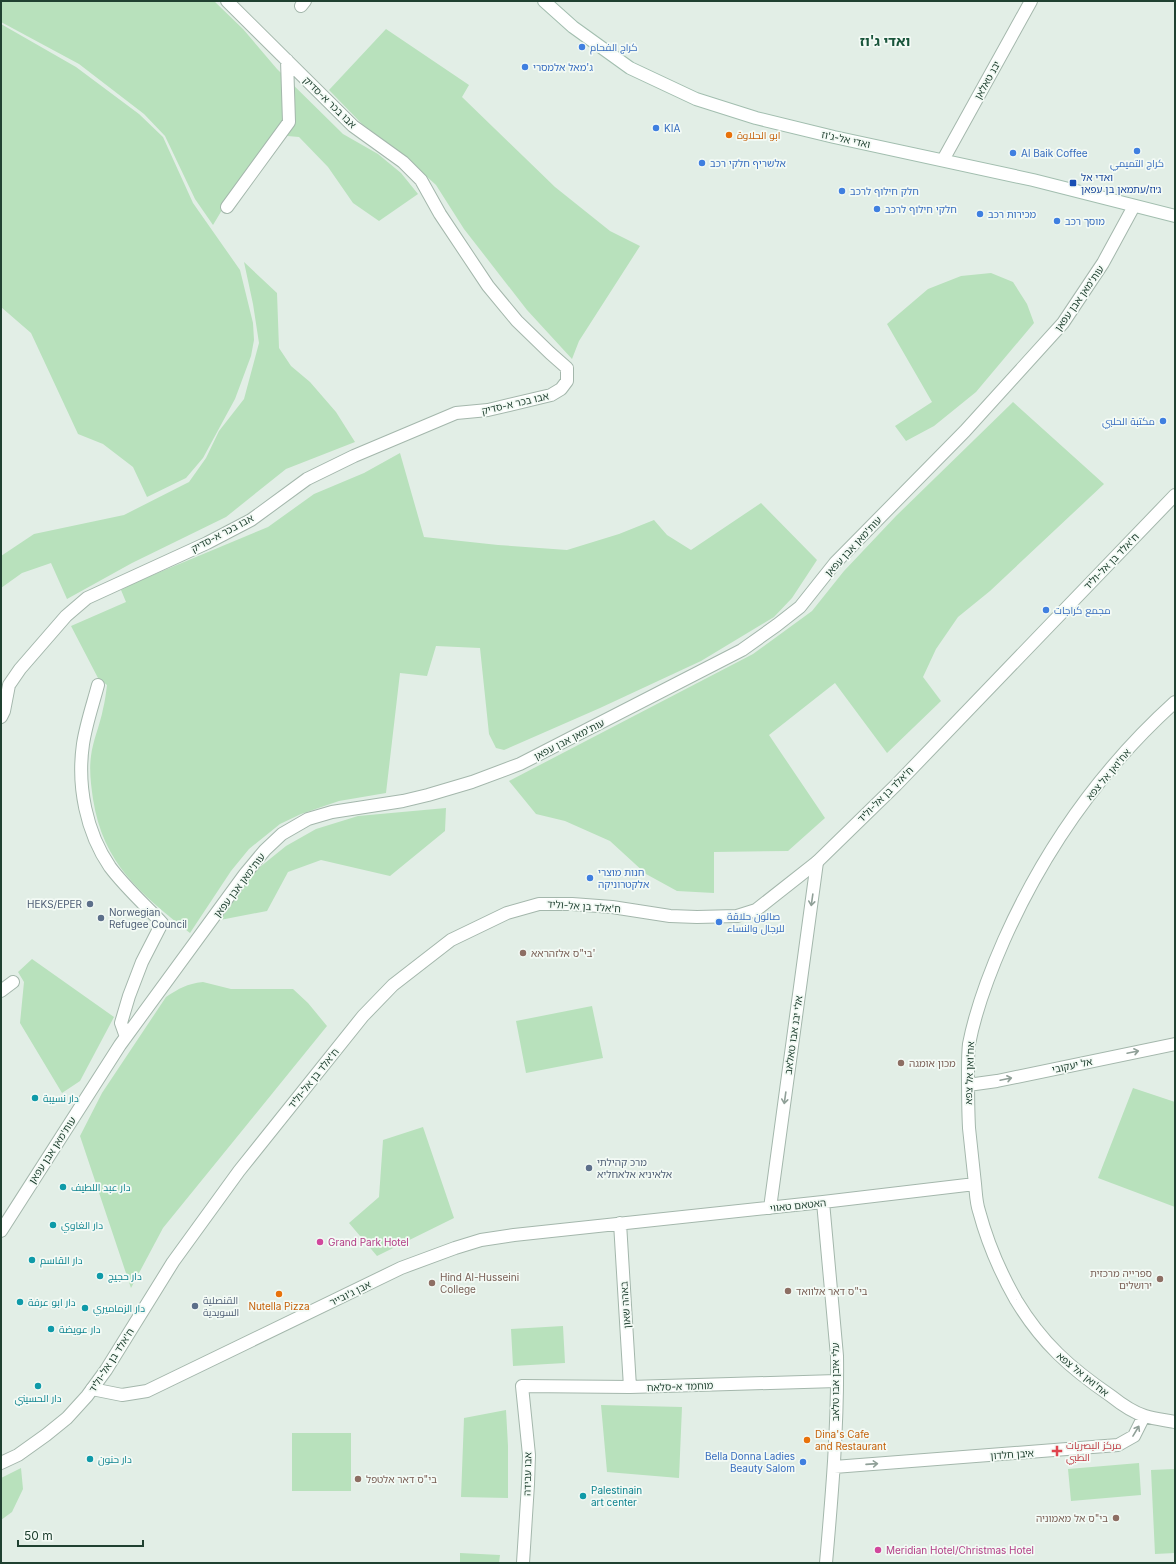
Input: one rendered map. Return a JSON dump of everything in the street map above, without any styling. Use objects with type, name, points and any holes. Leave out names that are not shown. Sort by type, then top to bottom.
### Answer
[{"type":"street","name":"אבו בכר א-סדיק","points":[[1,717],[4,711],[9,685],[20,669],[66,616],[87,598],[207,543],[251,520],[307,479],[354,456],[456,413],[488,410],[551,395],[562,389],[567,381],[567,368],[518,321],[488,286],[440,214],[421,180],[403,162],[353,126],[227,1]]},
{"type":"street","name":"ואדי אל-ג'וז","points":[[544,1],[573,27],[630,68],[696,99],[756,118],[1033,180],[1175,216]]},
{"type":"street","name":"יבנ טאלאן","points":[[943,160],[1030,1]]},
{"type":"street","points":[[227,207],[289,122],[287,60]]},
{"type":"street","name":"עות'מאן אבן עפאן","points":[[1,1230],[126,1037],[245,874],[265,850],[282,834],[308,819],[332,812],[403,801],[428,795],[472,782],[520,764],[742,650],[800,607],[835,562],[965,431],[1063,323],[1103,263],[1134,206]]},
{"type":"street","name":"ח'אלד בן אל-וליד","points":[[1,1463],[18,1455],[46,1436],[67,1418],[92,1389],[106,1370],[173,1262],[239,1171],[363,1016],[392,985],[451,940],[507,913],[539,904],[572,904],[612,907],[670,916],[698,917],[737,916],[756,910],[817,862],[896,785],[1175,495]]},
{"type":"street","points":[[98,685],[83,744],[81,768],[84,805],[94,834],[110,866],[122,882],[162,923],[142,962],[129,996],[121,1023],[126,1037]]},
{"type":"street","name":"אח'ואן אל צפא","points":[[1144,1416],[1129,1408],[1081,1375],[1058,1355],[1029,1321],[1008,1284],[991,1246],[978,1209],[968,1106],[969,1047],[979,1003],[995,960],[1015,916],[1036,876],[1060,836],[1090,794],[1122,756],[1175,702]]},
{"type":"street","name":"אלי יבנ אבו טאלאב","points":[[770,1208],[817,862]]},
{"type":"street","points":[[1,991],[13,982]]},
{"type":"street","name":"אל יעקובי","points":[[968,1085],[998,1081],[1175,1044]]},
{"type":"street","name":"האטאם טאווי","points":[[620,1223],[770,1208],[975,1184]]},
{"type":"street","name":"עלי איבן אבו טלאב","points":[[824,1202],[837,1356],[834,1468],[826,1563]]},
{"type":"street","name":"אבן ג'ובייר","points":[[92,1389],[122,1395],[147,1391],[377,1279],[401,1268],[455,1248],[481,1240],[514,1235],[620,1223]]},
{"type":"street","name":"באהה שאון","points":[[620,1223],[630,1387]]},
{"type":"street","name":"מוחמד א-סלאח","points":[[522,1386],[630,1387],[837,1381]]},
{"type":"street","name":"אבו עבידה","points":[[522,1386],[529,1455],[523,1563]]},
{"type":"street","points":[[1144,1416],[1175,1422]]},
{"type":"street","name":"איבן חלדון","points":[[834,1468],[1118,1445],[1134,1436],[1144,1416]]},
{"type":"green space","points":[[1,1],[214,1],[243,29],[277,69],[343,134],[378,154],[401,173],[418,194],[379,221],[353,203],[328,167],[299,137],[276,135],[240,180],[213,225],[195,199],[165,136],[144,114],[79,64],[1,22]]},
{"type":"green space","points":[[1,24],[76,67],[139,114],[163,137],[193,203],[240,270],[253,323],[254,340],[251,356],[235,399],[203,458],[186,478],[147,497],[133,467],[103,444],[78,434],[31,333],[1,307]]},
{"type":"green space","points":[[386,29],[469,85],[462,97],[555,187],[610,231],[640,246],[579,341],[572,359],[527,310],[464,229],[436,185],[401,153],[362,124],[329,90]]},
{"type":"green space","points":[[244,262],[277,293],[279,348],[291,366],[310,382],[336,412],[355,442],[286,469],[226,517],[132,563],[67,599],[51,563],[22,573],[1,588],[1,556],[34,534],[124,515],[189,482],[206,458],[219,431],[244,399],[259,343],[253,304]]},
{"type":"green space","points":[[991,273],[1013,282],[1027,304],[1034,323],[976,392],[934,426],[906,441],[895,426],[932,402],[887,324],[928,289],[961,276]]},
{"type":"green space","points":[[1013,402],[1104,484],[990,591],[958,617],[936,649],[923,677],[941,701],[887,753],[835,683],[769,735],[825,818],[788,851],[714,852],[714,893],[677,891],[646,874],[610,841],[565,821],[536,814],[509,781],[753,654],[812,611],[844,571],[896,516]]},
{"type":"green space","points":[[400,453],[424,537],[498,545],[567,550],[619,534],[654,520],[667,535],[691,550],[761,503],[817,560],[792,598],[774,617],[701,661],[600,708],[504,750],[496,748],[489,734],[480,648],[436,646],[427,676],[400,673],[386,793],[339,801],[301,814],[280,824],[249,849],[231,871],[190,933],[140,891],[115,860],[105,842],[98,822],[93,799],[90,761],[102,715],[107,685],[98,678],[71,626],[126,602],[121,590],[136,582],[268,527],[314,494],[364,473]]},
{"type":"green space","points":[[446,808],[445,831],[390,876],[321,860],[288,872],[267,911],[220,920],[255,871],[286,846],[316,829],[358,816]]},
{"type":"green space","points":[[32,959],[114,1017],[80,1081],[62,1093],[20,1023],[24,982],[18,972]]},
{"type":"green space","points":[[203,982],[231,989],[293,989],[308,1003],[327,1026],[163,1228],[131,1288],[80,1136],[102,1093],[166,997],[183,987]]},
{"type":"green space","points":[[592,1006],[603,1058],[526,1073],[516,1021]]},
{"type":"green space","points":[[1133,1088],[1175,1102],[1175,1207],[1098,1178]]},
{"type":"green space","points":[[423,1127],[454,1218],[377,1256],[349,1223],[379,1197],[383,1140]]},
{"type":"green space","points":[[563,1326],[565,1363],[513,1366],[511,1329]]},
{"type":"green space","points":[[601,1405],[682,1407],[679,1478],[607,1472]]},
{"type":"green space","points":[[506,1410],[508,1498],[461,1497],[464,1418]]},
{"type":"green space","points":[[292,1433],[351,1433],[351,1491],[292,1491]]},
{"type":"green space","points":[[1139,1463],[1141,1495],[1071,1501],[1068,1469]]},
{"type":"green space","points":[[21,1468],[23,1489],[12,1512],[1,1520],[1,1478]]},
{"type":"green space","points":[[1175,1469],[1175,1553],[1155,1554],[1151,1470]]},
{"type":"green space","points":[[460,1553],[500,1555],[499,1563],[460,1563]]},
{"type":"place","name":"كراج الفحام","points":[[582,47]]},
{"type":"place","name":"ג'מאל אלמסרי","points":[[525,67]]},
{"type":"place","name":"KIA","points":[[656,128]]},
{"type":"place","name":"ابو الحلاوة","points":[[729,135]]},
{"type":"place","name":"كراج التميمي","points":[[1137,151]]},
{"type":"place","name":"Al Baik Coffee","points":[[1013,153]]},
{"type":"place","name":"אלשריף חלקי רכב","points":[[702,163]]},
{"type":"place","name":"ואדי אל ג׳וז/עתמאן בן עפאן","points":[[1073,183]]},
{"type":"place","name":"חלק חילוף לרכב","points":[[842,191]]},
{"type":"place","name":"חלקי חילוף לרכב","points":[[877,209]]},
{"type":"place","name":"מכירות רכב","points":[[980,214]]},
{"type":"place","name":"מוסך רכב","points":[[1057,221]]},
{"type":"place","name":"مكتبة الحلبي","points":[[1163,421]]},
{"type":"place","name":"مجمع كراجات","points":[[1046,610]]},
{"type":"place","name":"חנות מוצרי אלקטרוניקה","points":[[590,878]]},
{"type":"place","name":"HEKS/EPER","points":[[90,904]]},
{"type":"place","name":"Norwegian Refugee Council","points":[[101,918]]},
{"type":"place","name":"صالون حلاقة للرجال والنساء","points":[[719,922]]},
{"type":"place","name":"בי\"ס אלזהראא'","points":[[523,953]]},
{"type":"place","name":"מכון אומגה","points":[[901,1063]]},
{"type":"place","name":"دار نسيبة","points":[[35,1098]]},
{"type":"place","name":"מרכ קהילתי אלאיניא אלאחליא","points":[[589,1168]]},
{"type":"place","name":"دار عبد اللطيف","points":[[63,1187]]},
{"type":"place","name":"دار الغاوي","points":[[53,1225]]},
{"type":"place","name":"Grand Park Hotel","points":[[320,1242]]},
{"type":"place","name":"دار القاسم","points":[[32,1260]]},
{"type":"place","name":"دار حجيج","points":[[100,1276]]},
{"type":"place","name":"ספרייה מרכזית ירושלים","points":[[1160,1279]]},
{"type":"place","name":"Hind Al-Husseini College","points":[[432,1283]]},
{"type":"place","name":"בי\"ס דאר אלוואד","points":[[788,1291]]},
{"type":"place","name":"Nutella Pizza","points":[[279,1294]]},
{"type":"place","name":"دار ابو عرفة","points":[[20,1302]]},
{"type":"place","name":"القنصلية السويدية","points":[[195,1306]]},
{"type":"place","name":"دار الزماميري","points":[[85,1308]]},
{"type":"place","name":"دار عويضة","points":[[51,1329]]},
{"type":"place","name":"دار الحسيني","points":[[38,1386]]},
{"type":"place","name":"Dina's Cafe and Restaurant","points":[[807,1440]]},
{"type":"place","name":"مركز البصريات الطبي","points":[[1057,1451]]},
{"type":"place","name":"دار حنون","points":[[90,1459]]},
{"type":"place","name":"Bella Donna Ladies Beauty Salom","points":[[803,1462]]},
{"type":"place","name":"בי\"ס דאר אלטפל","points":[[358,1479]]},
{"type":"place","name":"Palestinain art center","points":[[583,1496]]},
{"type":"place","name":"בי\"ס אל מאמוניה","points":[[1116,1518]]},
{"type":"place","name":"Meridian Hotel/Christmas Hotel","points":[[878,1550]]},
{"type":"district","name":"ואדי ג'וז","points":[[885,41]]}]
